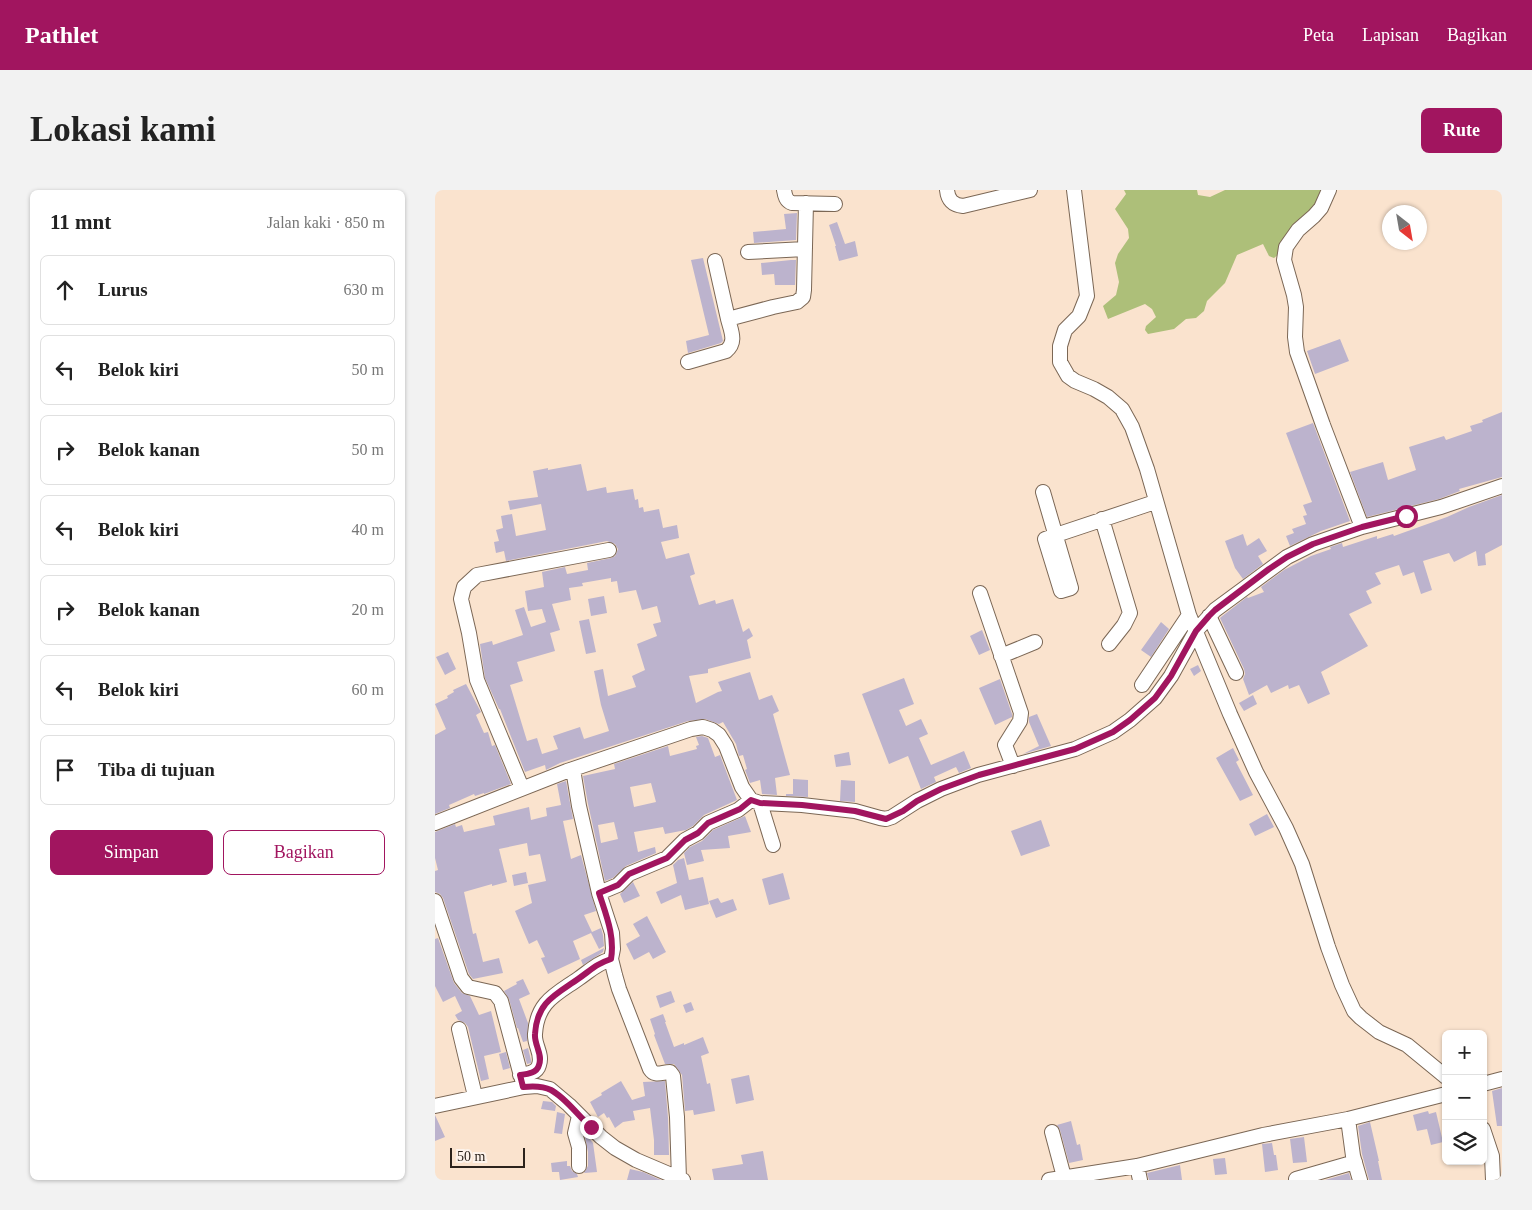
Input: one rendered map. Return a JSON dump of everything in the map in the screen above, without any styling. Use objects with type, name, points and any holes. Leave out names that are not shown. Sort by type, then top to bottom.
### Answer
[{"type":"street","points":[[784,190],[785,198],[788,202],[835,204]]},
{"type":"street","points":[[947,190],[950,200],[957,205],[963,206],[1030,190]]},
{"type":"street","points":[[1074,190],[1087,296],[1079,316],[1065,330],[1060,346],[1060,362],[1068,376],[1075,382],[1101,393],[1122,409],[1132,428],[1147,470],[1189,616],[1252,764],[1286,828],[1302,864],[1328,947],[1354,1011],[1379,1032],[1407,1046],[1443,1075]]},
{"type":"street","points":[[1329,190],[1321,208],[1298,230],[1286,247],[1284,260],[1296,307],[1295,337],[1297,352],[1362,527]]},
{"type":"street","points":[[728,319],[773,306],[797,302],[803,298],[806,203]]},
{"type":"street","points":[[748,252],[805,249]]},
{"type":"street","points":[[688,362],[726,351],[731,347],[733,341],[715,261]]},
{"type":"street","points":[[599,893],[618,885],[629,874],[667,858],[685,840],[698,833],[708,823],[755,802],[855,811],[886,819],[941,789],[979,775],[1075,749],[1113,732],[1155,698],[1171,676],[1196,631],[1209,616],[1287,557],[1313,544],[1362,527],[1441,508],[1502,486]]},
{"type":"street","points":[[1043,492],[1056,535],[1155,502]]},
{"type":"street","points":[[1102,519],[1131,613],[1109,644]]},
{"type":"street","points":[[522,788],[477,680],[461,599],[464,587],[477,575],[609,550]]},
{"type":"street","points":[[980,593],[1021,713],[1020,722],[1005,745],[1013,766]]},
{"type":"street","points":[[1142,684],[1189,616]]},
{"type":"street","points":[[1209,616],[1236,673]]},
{"type":"street","points":[[1001,656],[1035,642]]},
{"type":"street","points":[[435,823],[609,756],[703,727],[719,734],[726,746],[742,787],[755,802],[773,845]]},
{"type":"street","points":[[522,1081],[550,1089],[569,1105],[601,1138],[615,1148],[636,1160],[681,1180],[673,1076],[670,1072],[653,1073],[650,1069],[619,989],[611,959],[613,949],[611,933],[599,893],[579,806],[573,769]]},
{"type":"street","points":[[435,901],[461,978],[468,987],[495,993],[501,1001],[522,1081]]},
{"type":"street","points":[[435,1106],[474,1091],[522,1081],[537,1070],[540,1057],[535,1041],[536,1028],[547,1000],[592,967],[611,959]]},
{"type":"street","points":[[459,1029],[474,1091]]},
{"type":"street","points":[[1487,1083],[1502,1080]]},
{"type":"street","points":[[1049,1180],[1064,1177],[1138,1173],[1263,1135],[1348,1119],[1442,1095]]},
{"type":"street","points":[[579,1116],[575,1133],[579,1147],[579,1166]]},
{"type":"street","points":[[1348,1119],[1360,1180]]},
{"type":"street","points":[[1052,1132],[1064,1177]]},
{"type":"street","points":[[1487,1141],[1492,1156],[1493,1180]]},
{"type":"street","points":[[1296,1179],[1355,1162]]},
{"type":"green space","points":[[1124,190],[1197,190],[1198,195],[1210,197],[1225,190],[1323,190],[1308,216],[1279,254],[1274,258],[1269,256],[1263,244],[1237,255],[1225,283],[1207,301],[1204,311],[1196,318],[1186,319],[1174,329],[1148,334],[1145,330],[1146,326],[1156,317],[1152,309],[1145,304],[1108,319],[1103,306],[1116,295],[1119,282],[1115,263],[1118,254],[1129,238],[1128,229],[1115,209],[1126,194]]},
{"type":"building","points":[[797,213],[796,240],[754,243],[753,232],[786,229],[784,214]]},
{"type":"building","points":[[837,222],[845,244],[855,241],[858,256],[839,261],[829,225]]},
{"type":"building","points":[[703,258],[723,341],[688,353],[686,341],[709,335],[691,260]]},
{"type":"building","points":[[796,260],[795,285],[775,285],[774,274],[762,275],[761,263]]},
{"type":"building","points":[[1340,339],[1349,361],[1315,374],[1307,351]]},
{"type":"building","points":[[1502,412],[1502,477],[1459,489],[1460,491],[1439,499],[1367,517],[1350,472],[1383,462],[1388,480],[1416,470],[1409,447],[1444,436],[1446,440],[1472,431],[1470,426],[1483,422],[1482,420]]},
{"type":"building","points":[[1313,423],[1350,521],[1321,531],[1290,546],[1286,536],[1294,533],[1292,529],[1306,524],[1303,516],[1307,515],[1303,505],[1312,502],[1286,433]]},
{"type":"building","points":[[581,464],[587,491],[606,487],[607,493],[633,489],[635,500],[638,499],[639,508],[643,507],[644,512],[659,509],[663,528],[677,525],[679,538],[661,542],[666,559],[689,553],[695,574],[690,576],[699,605],[715,600],[716,604],[733,599],[743,632],[749,628],[753,636],[747,640],[751,658],[708,669],[708,673],[689,676],[696,703],[722,691],[718,682],[750,672],[759,700],[772,695],[779,711],[773,714],[790,775],[775,778],[777,795],[762,794],[760,780],[750,783],[745,770],[747,769],[743,755],[739,756],[736,744],[723,722],[719,724],[705,719],[688,721],[560,763],[546,770],[545,765],[525,772],[500,709],[485,678],[480,644],[492,641],[493,645],[523,635],[515,610],[524,607],[531,627],[546,622],[542,609],[528,611],[525,591],[544,587],[542,572],[565,567],[567,574],[588,570],[587,563],[611,558],[615,556],[618,549],[615,544],[607,541],[506,561],[504,551],[496,553],[494,542],[499,541],[496,530],[503,528],[501,516],[512,514],[516,536],[546,530],[541,504],[510,510],[508,501],[538,497],[533,471],[548,468],[548,470]],"holes":[[[611,578],[611,582],[617,581],[619,593],[636,590],[642,610],[657,606],[661,622],[653,624],[657,636],[637,644],[645,670],[632,676],[636,687],[608,696],[603,669],[594,671],[609,731],[584,739],[580,727],[553,736],[558,749],[542,754],[537,738],[527,741],[510,685],[523,681],[517,662],[555,651],[550,633],[560,630],[552,604],[571,600],[569,588],[583,586],[582,583]]]},
{"type":"building","points":[[1502,495],[1502,545],[1485,554],[1486,565],[1478,566],[1476,551],[1454,562],[1449,553],[1423,561],[1432,590],[1421,594],[1414,572],[1403,576],[1399,565],[1375,573],[1381,584],[1366,591],[1372,603],[1349,614],[1368,646],[1321,672],[1330,694],[1308,704],[1299,685],[1289,689],[1288,685],[1271,693],[1267,685],[1249,695],[1243,679],[1244,669],[1221,617],[1247,597],[1264,592],[1261,587],[1284,570],[1311,556],[1331,549],[1330,547],[1342,543],[1343,547],[1377,536],[1377,539],[1393,534],[1394,536]]},
{"type":"building","points":[[1243,534],[1247,546],[1259,538],[1267,551],[1258,556],[1263,564],[1243,579],[1235,568],[1225,541]]},
{"type":"building","points":[[604,596],[607,613],[591,616],[588,599]]},
{"type":"building","points":[[589,619],[596,652],[586,654],[579,621]]},
{"type":"building","points":[[1161,622],[1169,629],[1151,657],[1141,650]]},
{"type":"building","points":[[982,630],[990,650],[979,655],[970,636]]},
{"type":"building","points":[[448,652],[456,669],[445,675],[436,657]]},
{"type":"building","points":[[1198,665],[1201,671],[1194,676],[1190,669]]},
{"type":"building","points":[[904,678],[914,704],[899,710],[906,726],[921,719],[928,734],[919,738],[931,765],[964,751],[971,768],[959,773],[956,767],[934,777],[936,782],[921,789],[908,756],[889,764],[862,694]]},
{"type":"building","points":[[1000,679],[1012,717],[995,725],[979,688]]},
{"type":"building","points":[[466,684],[481,712],[476,715],[484,733],[488,732],[492,746],[495,745],[511,784],[484,794],[475,796],[474,794],[449,805],[450,808],[435,814],[435,735],[446,729],[435,704],[448,698],[447,696],[454,692],[453,690]]},
{"type":"building","points":[[1253,695],[1257,704],[1244,711],[1239,703]]},
{"type":"building","points":[[1037,714],[1051,746],[1023,754],[1039,746],[1029,722],[1029,717]]},
{"type":"building","points":[[696,737],[708,738],[715,757],[720,755],[737,800],[704,815],[686,830],[665,834],[663,827],[634,832],[638,852],[655,847],[656,853],[626,866],[613,878],[605,881],[583,776],[615,769],[614,764],[668,746],[670,756],[697,749],[696,746],[699,745]],"holes":[[[651,783],[656,802],[634,807],[630,787]],[[614,822],[618,839],[601,843],[598,825]]]},
{"type":"building","points":[[1233,748],[1239,760],[1236,762],[1253,795],[1240,801],[1216,758]]},
{"type":"building","points":[[849,752],[851,765],[836,767],[834,755]]},
{"type":"building","points":[[793,779],[808,780],[808,797],[786,796],[786,794],[793,794]]},
{"type":"building","points":[[841,780],[855,781],[855,802],[840,801]]},
{"type":"building","points":[[566,781],[573,819],[563,821],[571,859],[581,855],[596,911],[584,915],[592,932],[601,928],[604,946],[599,949],[591,933],[573,941],[580,959],[548,974],[541,958],[545,957],[537,940],[529,944],[515,911],[532,903],[528,885],[546,881],[540,854],[529,856],[527,843],[499,849],[507,882],[464,892],[473,934],[476,933],[483,962],[499,958],[503,973],[473,979],[469,974],[443,898],[435,892],[435,871],[438,870],[435,858],[435,832],[455,824],[456,827],[462,825],[464,832],[495,825],[493,816],[529,807],[531,820],[547,816],[546,808],[561,805],[557,784]]},
{"type":"building","points":[[1267,814],[1274,827],[1255,836],[1249,824]]},
{"type":"building","points":[[745,816],[751,832],[728,836],[730,848],[701,850],[704,861],[687,865],[684,853],[690,847],[702,841],[713,830]]},
{"type":"building","points":[[1041,820],[1050,846],[1021,856],[1011,831]]},
{"type":"building","points":[[684,858],[689,880],[703,877],[709,904],[685,910],[681,895],[661,904],[656,892],[677,883],[673,865],[678,860]]},
{"type":"building","points":[[526,872],[528,883],[514,886],[512,875]]},
{"type":"building","points":[[783,873],[790,899],[769,905],[762,879]]},
{"type":"building","points":[[633,882],[640,896],[624,903],[620,894]]},
{"type":"building","points":[[718,898],[721,903],[733,899],[737,910],[716,918],[709,901]]},
{"type":"building","points":[[647,916],[666,952],[653,959],[649,952],[634,960],[626,944],[640,936],[633,924]]},
{"type":"building","points":[[438,938],[454,983],[462,993],[470,996],[479,1015],[491,1011],[501,1052],[484,1056],[489,1079],[481,1081],[468,1027],[465,1023],[458,1020],[455,1015],[462,1011],[455,996],[443,1002],[435,986],[435,939]]},
{"type":"building","points":[[604,948],[603,952],[583,965],[581,960]]},
{"type":"building","points":[[523,979],[530,994],[519,999],[528,1023],[527,1041],[523,1042],[509,999],[504,991]]},
{"type":"building","points":[[671,991],[675,1002],[660,1008],[656,996]]},
{"type":"building","points":[[691,1002],[694,1010],[686,1013],[683,1005]]},
{"type":"building","points":[[663,1014],[674,1047],[703,1037],[709,1053],[701,1056],[707,1084],[710,1083],[715,1111],[694,1115],[693,1110],[685,1111],[682,1075],[674,1064],[665,1064],[650,1019]]},
{"type":"building","points":[[528,1048],[531,1063],[527,1064],[523,1050]]},
{"type":"building","points":[[506,1052],[510,1068],[503,1070],[499,1054]]},
{"type":"building","points":[[749,1075],[754,1100],[736,1104],[731,1079]]},
{"type":"building","points":[[621,1081],[632,1100],[645,1096],[643,1082],[665,1081],[669,1155],[654,1155],[650,1108],[633,1111],[635,1120],[623,1122],[615,1128],[609,1117],[607,1118],[604,1113],[598,1117],[590,1102]]},
{"type":"building","points":[[1502,1088],[1502,1126],[1497,1126],[1492,1091]]},
{"type":"building","points":[[543,1101],[552,1102],[556,1106],[555,1111],[541,1109]]},
{"type":"building","points":[[1428,1111],[1429,1114],[1436,1112],[1442,1142],[1431,1145],[1427,1129],[1417,1131],[1413,1115]]},
{"type":"building","points":[[557,1112],[565,1114],[562,1134],[554,1133]]},
{"type":"building","points":[[435,1115],[445,1137],[435,1141]]},
{"type":"building","points":[[1071,1121],[1077,1145],[1080,1144],[1083,1160],[1069,1163],[1057,1125]]},
{"type":"building","points":[[1370,1122],[1382,1180],[1369,1180],[1362,1154],[1358,1126]]},
{"type":"building","points":[[584,1132],[593,1143],[597,1172],[584,1173],[588,1166],[588,1152]]},
{"type":"building","points":[[1304,1137],[1307,1162],[1293,1163],[1290,1139]]},
{"type":"building","points":[[1272,1143],[1278,1170],[1265,1172],[1262,1144]]},
{"type":"building","points":[[763,1151],[768,1180],[714,1180],[712,1169],[743,1164],[741,1155]]},
{"type":"building","points":[[1225,1158],[1227,1174],[1215,1175],[1213,1159]]},
{"type":"building","points":[[567,1161],[567,1166],[570,1166],[578,1177],[560,1180],[559,1172],[552,1172],[551,1163]]},
{"type":"building","points":[[1180,1165],[1182,1180],[1149,1180],[1147,1173]]},
{"type":"building","points":[[630,1169],[643,1172],[661,1180],[627,1180]]},
{"type":"building","points":[[1349,1173],[1351,1180],[1325,1180]]},
{"type":"route","points":[[591,1127],[550,1089],[537,1086],[523,1087],[520,1075],[537,1070],[540,1063],[535,1036],[540,1015],[547,1000],[598,963],[611,959],[613,949],[611,933],[599,893],[618,885],[629,874],[667,858],[685,840],[698,833],[708,823],[740,809],[751,800],[760,803],[802,805],[855,811],[886,819],[941,789],[979,775],[1058,755],[1113,732],[1155,698],[1171,676],[1196,631],[1215,610],[1269,569],[1287,557],[1313,544],[1362,527],[1406,516]]}]
